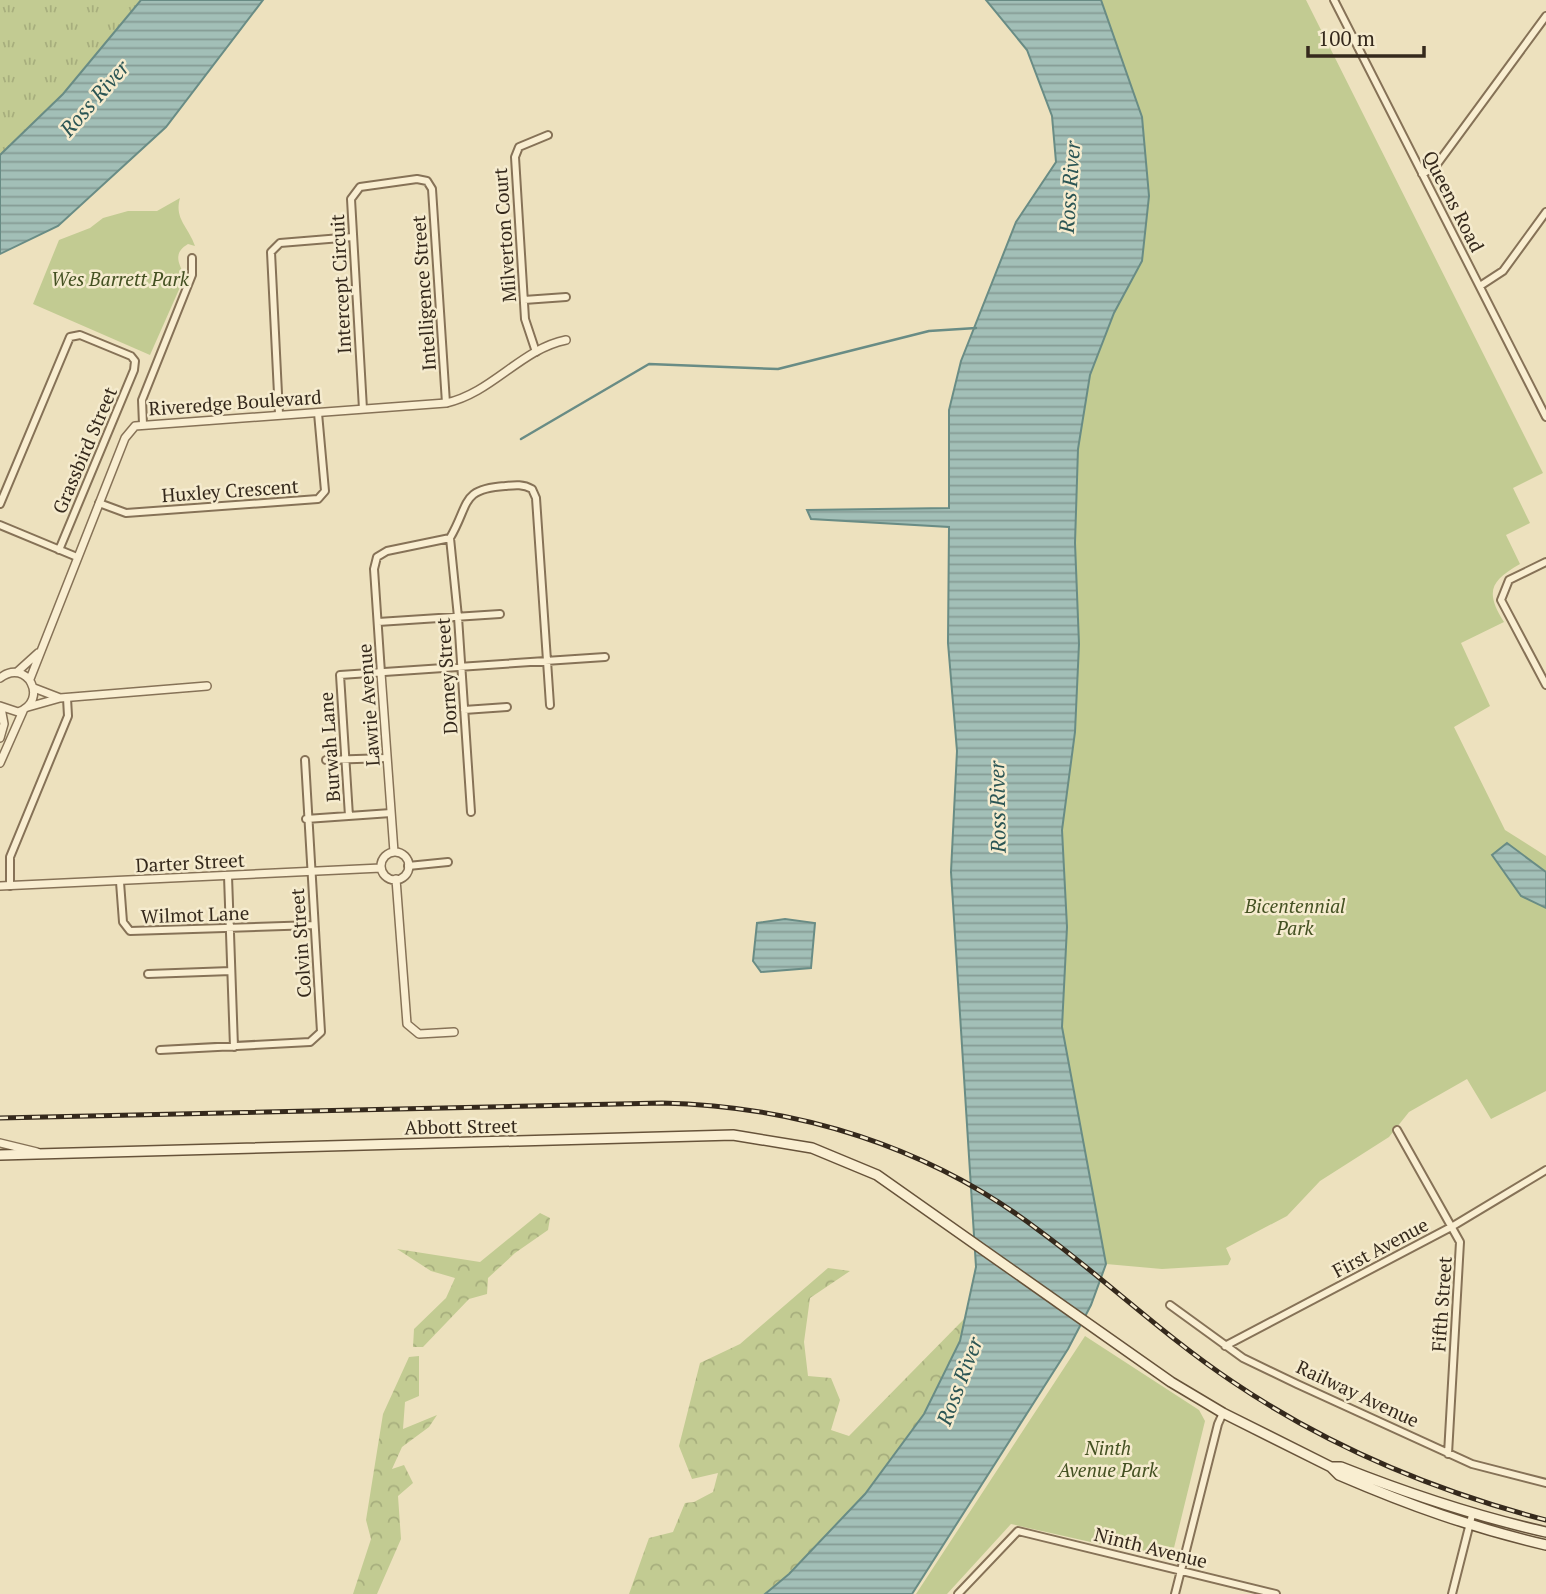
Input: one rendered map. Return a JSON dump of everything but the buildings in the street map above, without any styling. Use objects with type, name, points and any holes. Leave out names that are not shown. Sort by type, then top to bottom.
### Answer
[{"type":"main road","name":"Abbott Street","points":[[0,1155],[733,1135],[811,1148],[877,1175],[1171,1382],[1223,1413]]},
{"type":"main road","points":[[1223,1413],[1331,1467],[1339,1475],[1388,1496],[1468,1527],[1546,1545]]},
{"type":"main road","points":[[1331,1467],[1341,1467],[1472,1515],[1546,1532]]},
{"type":"street","name":"Queens Road","points":[[1334,0],[1480,286],[1543,401],[1546,416]]},
{"type":"street","points":[[1422,174],[1435,167],[1546,16]]},
{"type":"street","name":"Milverton Court","points":[[536,352],[526,328],[515,157],[519,147],[548,135]]},
{"type":"street","name":"Intercept Circuit","points":[[363,409],[351,199],[356,190],[417,179],[427,181]]},
{"type":"street","name":"Intelligence Street","points":[[427,181],[432,189],[446,403]]},
{"type":"street","points":[[1480,286],[1503,271],[1546,212]]},
{"type":"street","points":[[279,414],[271,252],[280,243],[353,237]]},
{"type":"street","points":[[143,424],[142,400],[192,275],[192,258]]},
{"type":"street","points":[[524,300],[566,297]]},
{"type":"street","name":"Grassbird Street","points":[[0,504],[70,337],[80,335],[127,354],[135,361],[60,550]]},
{"type":"street","name":"Riveredge Boulevard","points":[[30,679],[38,652],[125,438],[135,426],[190,420],[232,421],[279,414],[446,403],[467,399],[536,352],[566,340]]},
{"type":"street","name":"Huxley Crescent","points":[[99,503],[126,513],[318,499],[325,491],[318,412]]},
{"type":"street","points":[[450,538],[471,496],[479,489],[522,485],[532,489],[536,498],[550,705]]},
{"type":"street","points":[[0,526],[77,557]]},
{"type":"street","name":"Lawrie Avenue","points":[[394,852],[374,569],[377,557],[387,551],[450,538]]},
{"type":"street","name":"Dorney Street","points":[[450,538],[462,667],[471,812]]},
{"type":"street","points":[[1546,562],[1509,580],[1501,600],[1546,685]]},
{"type":"street","points":[[378,622],[500,614]]},
{"type":"street","name":"Riveredge Boulevard","points":[[17,672],[38,652]]},
{"type":"street","points":[[381,673],[606,657]]},
{"type":"street","points":[[0,678],[17,672],[30,679],[34,688],[32,702],[26,708],[0,763]]},
{"type":"street","name":"Burwah Lane","points":[[349,816],[340,676],[381,673]]},
{"type":"street","points":[[0,707],[12,712],[64,698],[207,686]]},
{"type":"street","points":[[34,688],[64,698]]},
{"type":"street","points":[[10,886],[10,857],[68,716],[64,698]]},
{"type":"street","points":[[0,707],[4,724],[0,738]]},
{"type":"street","points":[[464,710],[507,707]]},
{"type":"street","points":[[326,760],[387,758]]},
{"type":"street","name":"Colvin Street","points":[[234,1047],[310,1042],[318,1037],[322,1027],[306,819],[305,760]]},
{"type":"street","points":[[306,819],[391,813]]},
{"type":"street","points":[[394,852],[406,858],[408,866],[405,875],[396,879],[385,876],[381,868],[383,859],[394,852]]},
{"type":"street","points":[[408,866],[448,862]]},
{"type":"street","name":"Darter Street","points":[[0,887],[381,868]]},
{"type":"street","points":[[160,1050],[234,1047],[228,876]]},
{"type":"street","points":[[396,879],[407,1024],[419,1034],[454,1032]]},
{"type":"street","name":"Wilmot Lane","points":[[120,882],[123,922],[130,931],[314,925]]},
{"type":"street","points":[[148,974],[231,971]]},
{"type":"street","name":"Fifth Street","points":[[1397,1130],[1453,1226],[1461,1250],[1448,1454]]},
{"type":"street","points":[[0,1143],[41,1153]]},
{"type":"street","name":"First Avenue","points":[[1226,1346],[1453,1226],[1546,1170]]},
{"type":"street","name":"Railway Avenue","points":[[1170,1306],[1254,1364],[1472,1464],[1546,1483]]},
{"type":"street","points":[[1175,1594],[1217,1424],[1223,1413]]},
{"type":"street","points":[[1452,1594],[1472,1515]]},
{"type":"street","name":"Ninth Avenue","points":[[958,1594],[1018,1531],[1276,1594]]},
{"type":"green space","points":[[0,0],[141,0],[63,94],[0,155]]},
{"type":"green space","name":"Bicentennial Park","points":[[1101,0],[1306,0],[1543,473],[1513,488],[1530,523],[1506,535],[1520,564],[1502,576],[1494,588],[1494,603],[1504,622],[1461,643],[1490,706],[1454,727],[1505,830],[1546,856],[1546,1091],[1491,1119],[1467,1079],[1409,1112],[1389,1137],[1320,1181],[1287,1216],[1226,1248],[1231,1259],[1228,1265],[1162,1269],[1106,1264],[1062,1027],[1067,927],[1062,830],[1075,732],[1079,644],[1075,543],[1078,449],[1090,375],[1114,313],[1142,261],[1142,117]]},
{"type":"green space","name":"Wes Barrett Park","points":[[180,198],[180,217],[195,246],[188,244],[180,251],[179,263],[185,276],[150,355],[33,304],[59,240],[90,228],[103,218],[128,211],[157,211]]},
{"type":"green space","points":[[540,1213],[550,1218],[548,1230],[515,1253],[488,1278],[487,1294],[469,1299],[423,1347],[413,1347],[414,1329],[446,1298],[455,1278],[431,1271],[397,1249],[480,1262]]},
{"type":"green space","points":[[828,1268],[850,1271],[810,1298],[804,1342],[808,1376],[831,1378],[840,1400],[831,1430],[849,1436],[965,1318],[960,1341],[924,1414],[865,1494],[789,1574],[765,1594],[629,1594],[649,1538],[673,1532],[685,1503],[694,1502],[713,1492],[718,1473],[692,1479],[679,1446],[700,1363],[740,1344]]},
{"type":"green space","name":"Ninth Avenue Park","points":[[1085,1336],[1199,1410],[1205,1421],[1171,1560],[1011,1524],[947,1594],[916,1594]]},
{"type":"green space","points":[[419,1356],[419,1396],[405,1402],[403,1429],[437,1415],[429,1427],[402,1447],[392,1469],[404,1465],[413,1483],[398,1496],[401,1539],[377,1594],[353,1594],[371,1539],[366,1520],[383,1414],[409,1357]]},
{"type":"water","name":"Ross River","points":[[141,0],[263,0],[166,127],[58,226],[0,254],[0,155],[63,94]]},
{"type":"water","name":"Ross River","points":[[986,0],[1101,0],[1142,117],[1149,196],[1142,261],[1114,313],[1090,375],[1078,449],[1075,543],[1079,644],[1075,732],[1062,830],[1067,927],[1062,1027],[1106,1264],[1091,1305],[1068,1349],[912,1594],[765,1594],[789,1574],[865,1494],[924,1414],[960,1341],[976,1267],[951,872],[957,751],[948,643],[949,527],[811,519],[807,510],[949,508],[949,410],[961,361],[1016,222],[1056,162],[1052,116],[1027,50]]},
{"type":"water","points":[[1507,843],[1546,872],[1546,908],[1521,896],[1492,855]]},
{"type":"water","points":[[785,919],[815,923],[811,968],[761,972],[753,961],[757,923]]},
{"type":"waterway","points":[[521,439],[649,364],[778,369],[929,331],[976,328]]},
{"type":"railway","points":[[0,1118],[662,1103],[763,1112],[812,1123],[860,1136],[907,1154],[952,1175],[995,1200],[1062,1248],[1208,1364],[1307,1427],[1423,1481],[1546,1520]]}]
